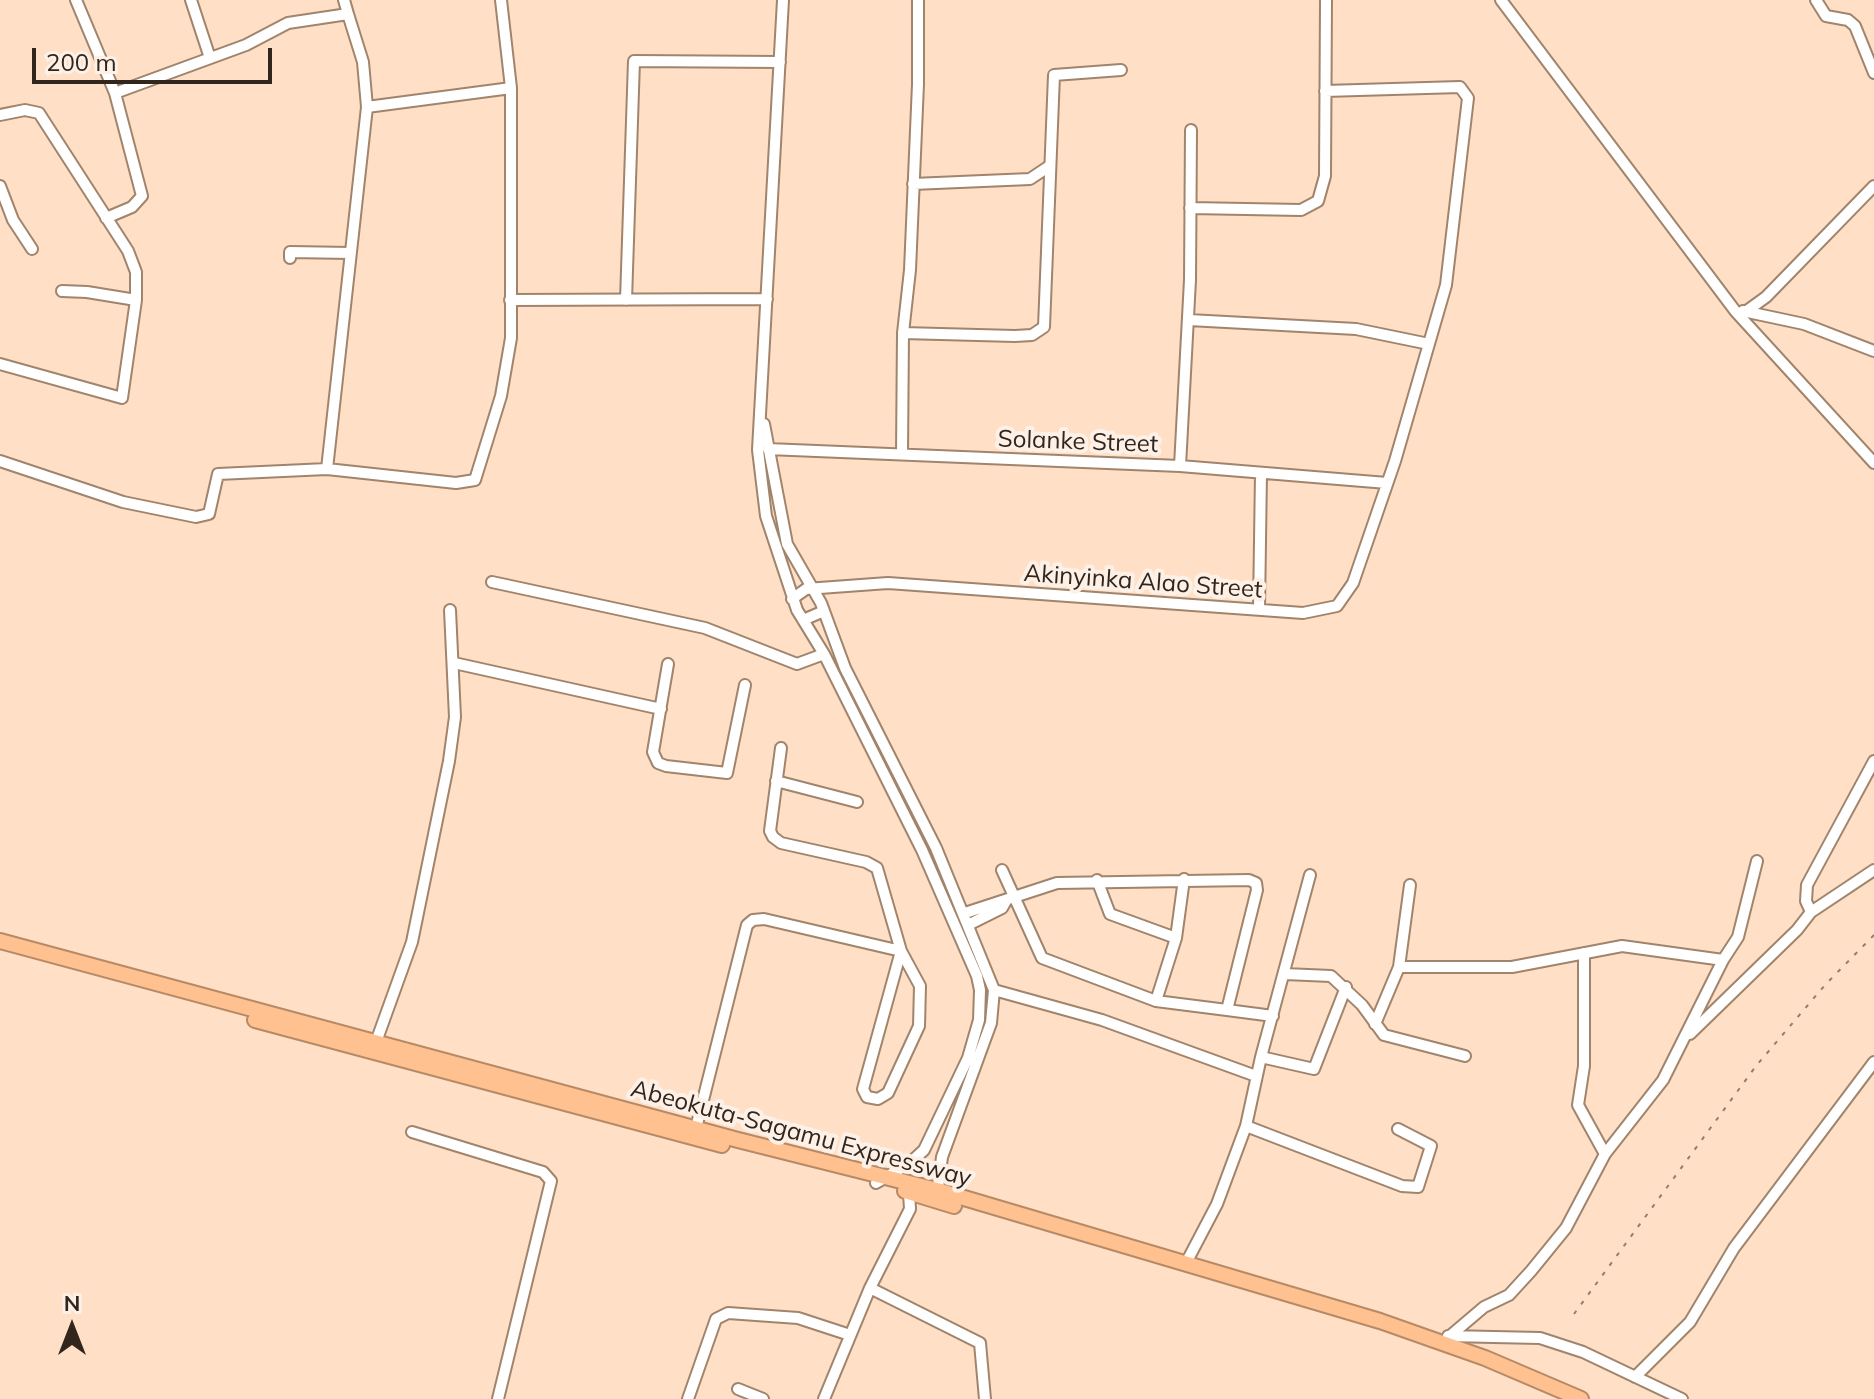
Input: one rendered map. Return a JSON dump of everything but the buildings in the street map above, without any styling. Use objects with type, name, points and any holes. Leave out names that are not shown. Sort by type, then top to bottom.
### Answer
[{"type":"highway","name":"Abeokuta-Sagamu Expressway","points":[[0,941],[696,1128],[1338,1307],[1581,1399]]},
{"type":"highway","name":"Abeokuta-Sagamu Expressway","points":[[0,950],[573,1106],[881,1180],[909,1193],[937,1196],[1432,1342],[1559,1399]]},
{"type":"street","points":[[76,0],[115,93],[142,196],[132,207],[106,218]]},
{"type":"street","points":[[191,0],[210,58]]},
{"type":"street","points":[[327,469],[367,107],[363,62],[344,0]]},
{"type":"street","points":[[0,461],[123,502],[196,517],[209,514],[218,474],[327,469],[456,483],[475,480],[508,365],[511,88],[501,0]]},
{"type":"street","points":[[783,0],[758,450],[761,488],[792,599],[824,654],[922,850],[977,976],[979,1020],[968,1058],[939,1121],[924,1150],[881,1180]]},
{"type":"street","points":[[902,454],[903,333],[910,270],[918,0]]},
{"type":"street","points":[[1190,208],[1289,211],[1312,207],[1318,201],[1325,176],[1326,0]]},
{"type":"street","points":[[1501,0],[1736,312],[1874,463]]},
{"type":"street","points":[[1816,0],[1826,16],[1848,20],[1855,26],[1874,73]]},
{"type":"street","points":[[115,93],[210,58],[288,23],[348,14]]},
{"type":"street","points":[[626,300],[634,61],[780,62]]},
{"type":"street","points":[[903,333],[1015,336],[1032,335],[1044,327],[1054,75],[1121,70]]},
{"type":"street","points":[[1325,91],[1460,87],[1468,98],[1446,285],[1387,483]]},
{"type":"street","points":[[367,107],[511,88]]},
{"type":"street","points":[[0,115],[25,110],[39,113],[128,251],[136,272],[136,300],[122,398],[0,364]]},
{"type":"street","points":[[1180,466],[1189,320],[1191,130]]},
{"type":"street","points":[[913,184],[1030,179],[1048,167]]},
{"type":"street","points":[[0,186],[13,220],[32,249]]},
{"type":"street","points":[[1748,310],[1766,297],[1874,186]]},
{"type":"street","points":[[290,258],[290,252],[351,253]]},
{"type":"street","points":[[62,291],[136,300]]},
{"type":"street","points":[[510,300],[767,299]]},
{"type":"street","points":[[1736,312],[1748,310],[1804,324],[1874,351]]},
{"type":"street","points":[[1189,320],[1356,329],[1429,344]]},
{"type":"street","points":[[762,407],[787,544],[824,611],[845,668],[968,919],[994,990],[991,1023],[979,1063],[942,1157],[937,1196]]},
{"type":"street","name":"Solanke Street","points":[[768,449],[1180,466],[1387,483]]},
{"type":"street","points":[[1259,609],[1261,473]]},
{"type":"street","name":"Akinyinka Alao Street","points":[[792,599],[802,591],[859,585],[919,585],[1037,597],[1303,613],[1337,606],[1353,583],[1387,483]]},
{"type":"street","points":[[492,582],[705,628],[797,664],[824,654]]},
{"type":"street","points":[[376,1042],[412,942],[449,761],[455,717],[450,610]]},
{"type":"street","points":[[803,620],[824,611]]},
{"type":"street","points":[[454,663],[661,709]]},
{"type":"street","points":[[668,664],[653,752],[658,763],[721,775],[727,773],[745,685]]},
{"type":"street","points":[[781,748],[770,831],[773,837],[781,843],[866,862],[877,868],[901,951],[920,986],[919,1026],[894,1085],[884,1098],[867,1097],[863,1089],[901,951]]},
{"type":"street","points":[[1811,912],[1806,901],[1807,885],[1864,774],[1874,761]]},
{"type":"street","points":[[776,781],[857,802]]},
{"type":"street","points":[[1432,1342],[1451,1335],[1484,1307],[1509,1295],[1566,1228],[1605,1154],[1663,1080],[1687,1036],[1723,960],[1738,937],[1757,861]]},
{"type":"street","points":[[1002,870],[1009,900],[1042,958],[1156,1001],[1273,1016]]},
{"type":"street","points":[[1687,1036],[1797,930],[1811,912],[1874,870]]},
{"type":"street","points":[[1185,1265],[1217,1204],[1246,1126],[1256,1076],[1310,875]]},
{"type":"street","points":[[968,919],[1002,908],[1009,900],[1057,883],[1184,879],[1256,883],[1253,909],[1227,1010]]},
{"type":"street","points":[[1156,1001],[1176,938],[1183,907],[1184,879]]},
{"type":"street","points":[[1097,880],[1110,914],[1176,938]]},
{"type":"street","points":[[1375,1024],[1399,967],[1410,885]]},
{"type":"street","points":[[696,1128],[747,925],[764,919],[901,951]]},
{"type":"street","points":[[1399,967],[1512,967],[1622,946],[1723,960]]},
{"type":"street","points":[[1584,953],[1584,1066],[1577,1096],[1585,1120],[1605,1154]]},
{"type":"street","points":[[1285,974],[1331,976],[1346,987],[1384,1035],[1465,1056]]},
{"type":"street","points":[[1261,1057],[1314,1069],[1346,987]]},
{"type":"street","points":[[994,990],[1102,1020],[1256,1076]]},
{"type":"street","points":[[1635,1377],[1690,1322],[1734,1248],[1874,1062]]},
{"type":"street","points":[[939,1121],[952,1126]]},
{"type":"street","points":[[1246,1126],[1402,1186],[1418,1187],[1431,1146],[1398,1129]]},
{"type":"street","points":[[412,1132],[543,1172],[551,1181],[498,1399]]},
{"type":"street","points":[[924,1150],[942,1157]]},
{"type":"street","points":[[824,1399],[870,1288],[910,1209],[909,1193]]},
{"type":"street","points":[[870,1288],[980,1343],[985,1399]]},
{"type":"street","points":[[688,1399],[716,1319],[728,1313],[798,1318],[850,1335]]},
{"type":"street","points":[[1451,1335],[1540,1338],[1583,1352],[1682,1399]]},
{"type":"street","points":[[738,1389],[763,1399]]},
{"type":"railway","points":[[1574,1314],[1756,1066],[1825,985],[1874,935]]}]
